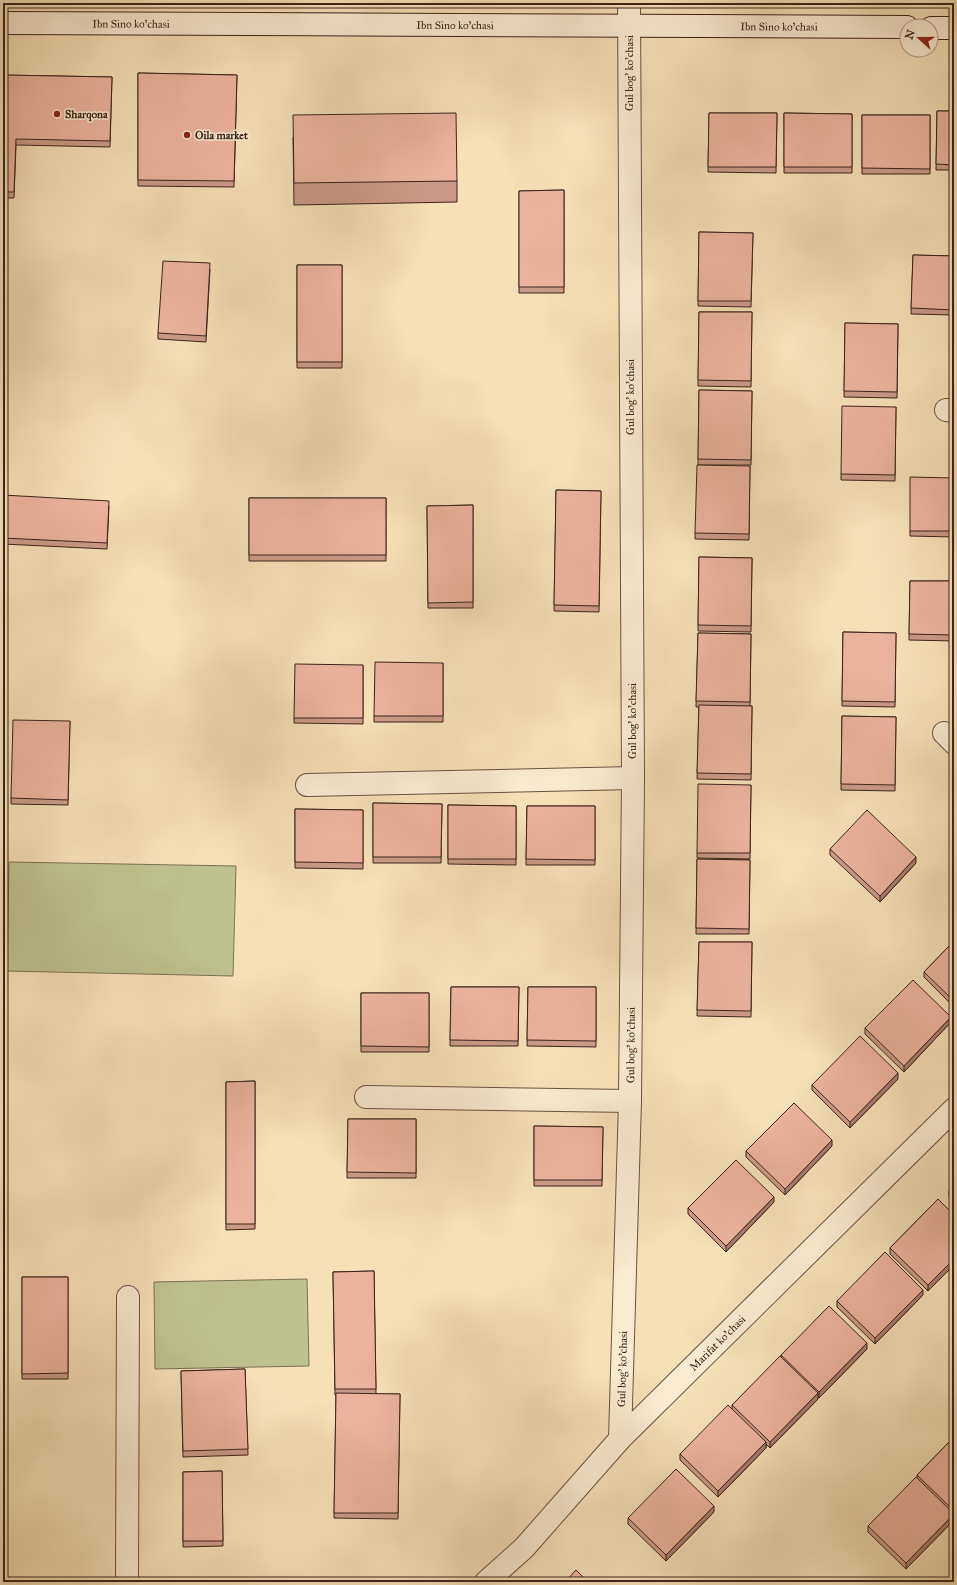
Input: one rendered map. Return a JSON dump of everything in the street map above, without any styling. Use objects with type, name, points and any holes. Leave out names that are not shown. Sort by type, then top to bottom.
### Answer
[{"type":"street","name":"Gul bog' ko'chasi","points":[[620,1439],[630,1101],[633,778],[629,3]]},
{"type":"street","name":"Ibn Sino ko'chasi","points":[[3,24],[899,28]]},
{"type":"street","points":[[939,28],[954,28]]},
{"type":"street","points":[[307,785],[633,778]]},
{"type":"street","points":[[366,1097],[630,1101]]},
{"type":"street","name":"Marifat ko'chasi","points":[[486,1582],[524,1548],[620,1439],[954,1109]]},
{"type":"street","points":[[127,1582],[128,1298]]},
{"type":"green space","points":[[9,862],[236,866],[233,976],[7,971]]},
{"type":"green space","points":[[307,1279],[309,1366],[155,1369],[154,1282]]},
{"type":"building","name":"Oila market","points":[[138,73],[237,75],[234,181],[138,180]]},
{"type":"building","name":"Sharqona","points":[[3,75],[112,77],[110,141],[16,139],[14,192],[3,192]]},
{"type":"building","points":[[937,111],[954,111],[954,165],[936,164]]},
{"type":"building","points":[[456,113],[457,181],[294,183],[293,115]]},
{"type":"building","points":[[709,113],[777,113],[776,167],[708,167]]},
{"type":"building","points":[[784,113],[852,114],[852,167],[784,167]]},
{"type":"building","points":[[862,115],[930,115],[930,169],[862,168]]},
{"type":"building","points":[[564,190],[564,287],[519,287],[519,191]]},
{"type":"building","points":[[699,232],[753,233],[751,301],[698,301]]},
{"type":"building","points":[[913,255],[954,256],[954,310],[911,308]]},
{"type":"building","points":[[163,261],[210,263],[206,336],[158,333]]},
{"type":"building","points":[[297,265],[342,265],[342,362],[297,362]]},
{"type":"building","points":[[699,312],[752,312],[751,381],[698,380]]},
{"type":"building","points":[[845,323],[898,324],[897,392],[844,391]]},
{"type":"building","points":[[699,390],[752,391],[751,460],[698,459]]},
{"type":"building","points":[[842,406],[896,407],[895,475],[841,474]]},
{"type":"building","points":[[697,465],[750,466],[749,534],[695,533]]},
{"type":"building","points":[[910,477],[954,478],[954,531],[910,531]]},
{"type":"building","points":[[556,490],[601,491],[599,606],[554,605]]},
{"type":"building","points":[[3,495],[109,501],[107,543],[3,538]]},
{"type":"building","points":[[249,498],[386,498],[386,555],[249,555]]},
{"type":"building","points":[[473,505],[473,602],[428,603],[427,506]]},
{"type":"building","points":[[699,557],[752,558],[751,626],[698,625]]},
{"type":"building","points":[[910,581],[954,581],[954,635],[909,634]]},
{"type":"building","points":[[843,632],[896,633],[895,702],[842,701]]},
{"type":"building","points":[[698,633],[751,634],[750,702],[696,701]]},
{"type":"building","points":[[375,662],[443,663],[443,716],[374,716]]},
{"type":"building","points":[[295,664],[363,665],[363,718],[294,718]]},
{"type":"building","points":[[699,705],[752,706],[751,774],[697,773]]},
{"type":"building","points":[[842,716],[896,717],[895,785],[841,784]]},
{"type":"building","points":[[13,720],[70,721],[68,800],[11,798]]},
{"type":"building","points":[[698,784],[751,785],[750,853],[697,853]]},
{"type":"building","points":[[373,803],[442,804],[441,857],[373,857]]},
{"type":"building","points":[[448,805],[516,806],[516,859],[448,859]]},
{"type":"building","points":[[527,806],[595,806],[595,860],[526,859]]},
{"type":"building","points":[[295,809],[363,810],[363,863],[295,862]]},
{"type":"building","points":[[867,810],[916,857],[880,896],[830,849]]},
{"type":"building","points":[[697,859],[750,860],[749,929],[696,928]]},
{"type":"building","points":[[954,941],[954,1001],[924,972]]},
{"type":"building","points":[[699,942],[752,942],[751,1011],[697,1010]]},
{"type":"building","points":[[913,980],[951,1017],[904,1066],[865,1028]]},
{"type":"building","points":[[451,987],[519,987],[518,1041],[450,1040]]},
{"type":"building","points":[[528,987],[596,987],[596,1041],[527,1040]]},
{"type":"building","points":[[361,993],[429,993],[429,1047],[361,1046]]},
{"type":"building","points":[[860,1036],[898,1073],[850,1122],[812,1085]]},
{"type":"building","points":[[255,1081],[255,1224],[226,1224],[226,1082]]},
{"type":"building","points":[[794,1103],[832,1140],[785,1189],[746,1151]]},
{"type":"building","points":[[348,1119],[416,1119],[416,1173],[347,1172]]},
{"type":"building","points":[[534,1126],[603,1127],[602,1180],[534,1180]]},
{"type":"building","points":[[736,1160],[774,1197],[726,1246],[688,1208]]},
{"type":"building","points":[[954,1185],[954,1196],[949,1191]]},
{"type":"building","points":[[938,1199],[954,1215],[954,1259],[928,1285],[890,1248]]},
{"type":"building","points":[[885,1252],[923,1290],[875,1338],[837,1301]]},
{"type":"building","points":[[374,1271],[376,1389],[335,1389],[333,1272]]},
{"type":"building","points":[[22,1277],[68,1277],[68,1373],[22,1374]]},
{"type":"building","points":[[829,1306],[867,1343],[819,1392],[781,1355]]},
{"type":"building","points":[[780,1356],[818,1393],[770,1442],[732,1405]]},
{"type":"building","points":[[245,1369],[248,1449],[183,1451],[181,1371]]},
{"type":"building","points":[[336,1393],[400,1394],[398,1513],[334,1513]]},
{"type":"building","points":[[728,1405],[766,1442],[718,1491],[680,1454]]},
{"type":"building","points":[[954,1437],[954,1511],[917,1475]]},
{"type":"building","points":[[676,1469],[714,1506],[666,1555],[628,1518]]},
{"type":"building","points":[[222,1471],[223,1541],[183,1541],[183,1472]]},
{"type":"building","points":[[916,1477],[954,1514],[906,1563],[868,1526]]},
{"type":"building","points":[[576,1570],[588,1582],[565,1582]]},
{"type":"place","name":"Sharqona","points":[[57,114]]},
{"type":"place","name":"Oila market","points":[[187,135]]}]
